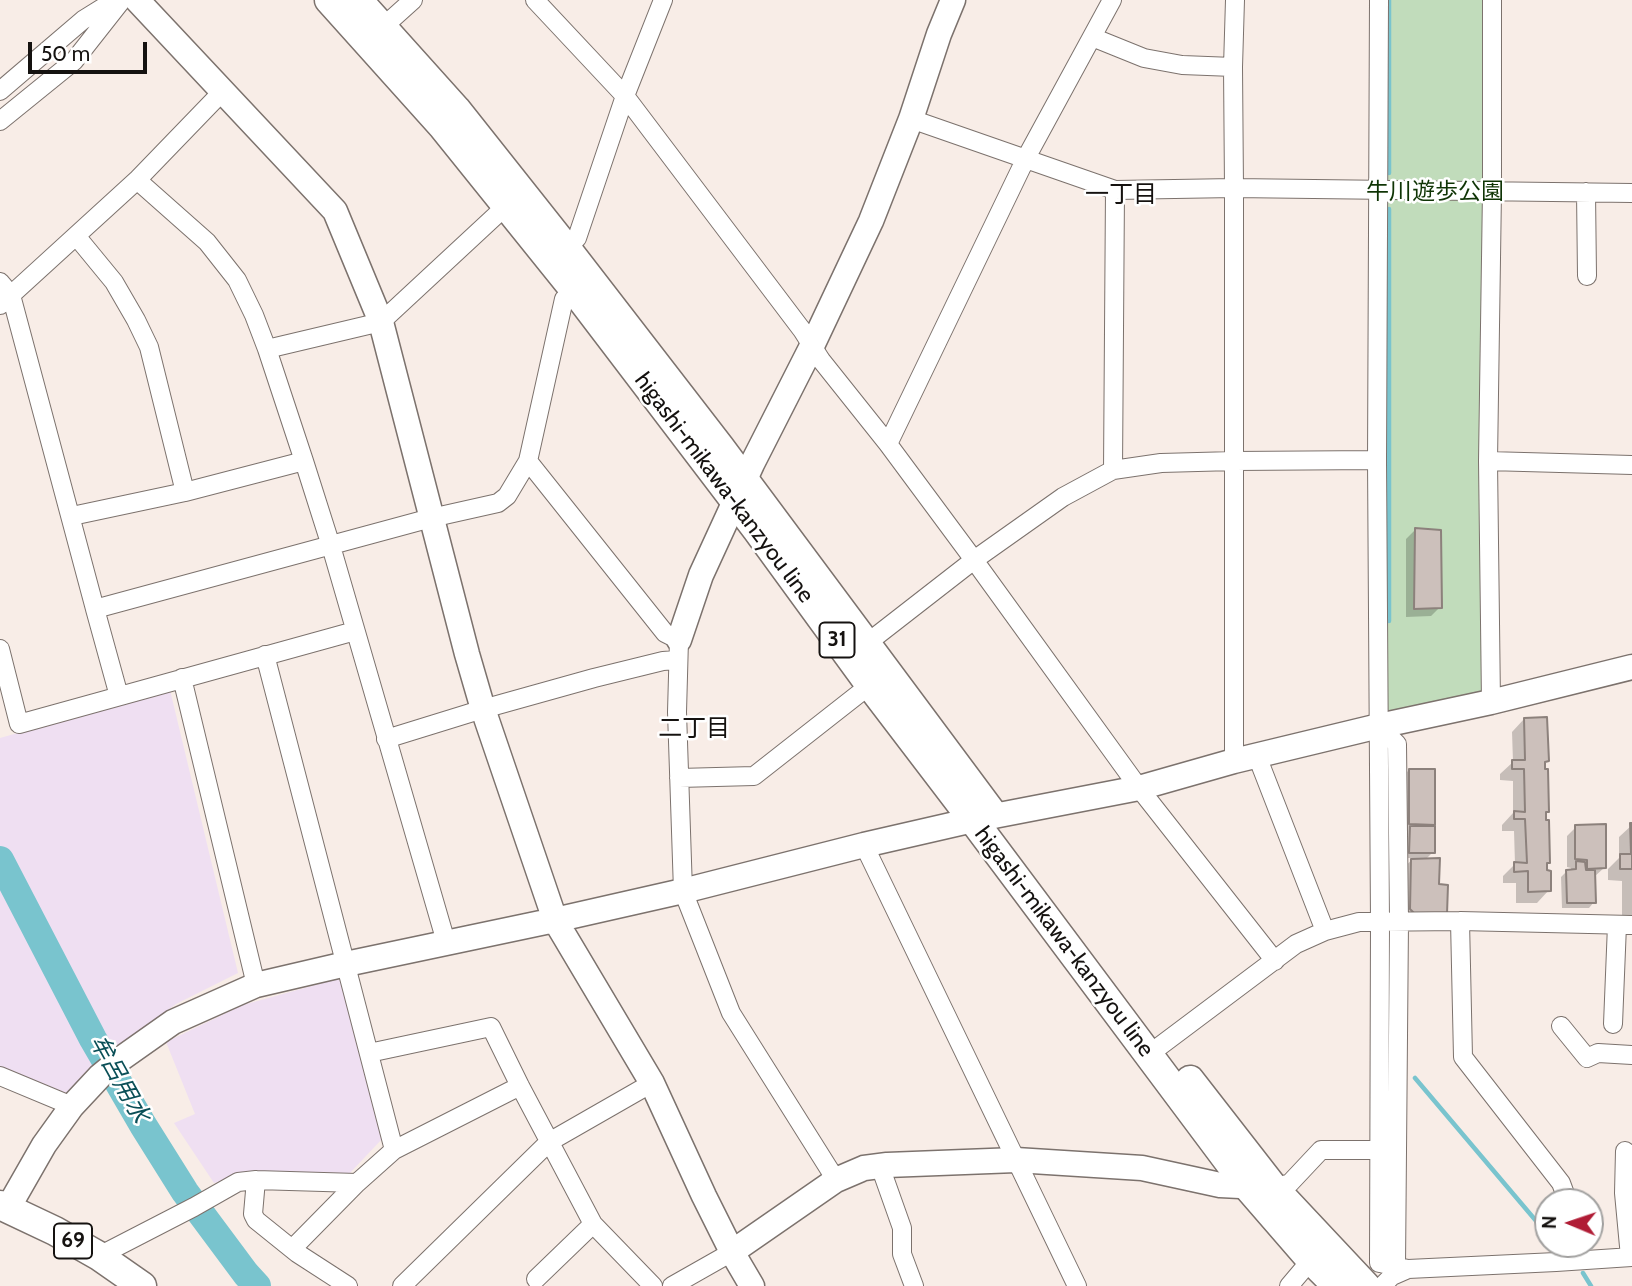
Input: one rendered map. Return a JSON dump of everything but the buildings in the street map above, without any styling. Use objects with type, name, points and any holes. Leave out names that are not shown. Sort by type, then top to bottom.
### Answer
[{"type":"main road","name":"higashi-mikawa-kanzyou line","points":[[329,0],[443,127],[866,644],[984,818],[1155,1050],[1246,1185],[1311,1260],[1374,1278]]},
{"type":"main road","name":"higashi-mikawa-kanzyou line","points":[[358,0],[456,108],[720,447],[740,490],[870,685],[984,818]]},
{"type":"main road","name":"higashi-mikawa-kanzyou line","points":[[1155,1050],[1274,1188],[1374,1278]]},
{"type":"main road","name":"69","points":[[3,1213],[55,1231],[99,1256],[142,1286]]},
{"type":"street","points":[[0,91],[83,20],[115,0]]},
{"type":"street","points":[[0,121],[74,61],[122,0]]},
{"type":"street","points":[[137,0],[335,211],[381,322],[483,709],[555,920],[652,1083],[704,1196],[752,1286]]},
{"type":"street","points":[[383,27],[413,0]]},
{"type":"street","points":[[535,0],[625,96],[888,444],[1139,788],[1275,961]]},
{"type":"street","points":[[567,248],[577,238],[625,96],[663,0]]},
{"type":"street","points":[[836,1180],[731,1013],[683,891],[678,650],[701,575],[871,221],[953,0]]},
{"type":"street","points":[[888,444],[1026,158],[1112,0]]},
{"type":"street","points":[[1235,0],[1234,461],[1246,759],[1325,931]]},
{"type":"street","points":[[1374,1278],[1379,1150],[1380,922],[1377,460],[1379,0]]},
{"type":"street","points":[[1491,702],[1488,461],[1492,0]]},
{"type":"street","points":[[1092,37],[1144,58],[1182,65],[1233,67]]},
{"type":"street","points":[[119,696],[72,516],[4,294],[77,237],[137,180],[223,91]]},
{"type":"street","points":[[911,119],[1115,190],[1234,188],[1632,193]]},
{"type":"street","points":[[137,180],[206,242],[237,280],[254,315],[331,546],[446,942]]},
{"type":"street","points":[[1114,470],[1115,190]]},
{"type":"street","points":[[1586,192],[1587,276]]},
{"type":"street","points":[[267,349],[381,322],[506,206]]},
{"type":"street","points":[[77,237],[114,282],[149,347],[185,492]]},
{"type":"street","points":[[95,609],[431,518],[498,503],[507,496],[528,461],[564,299],[575,291]]},
{"type":"street","points":[[866,644],[974,560],[1063,497],[1114,470],[1161,463],[1377,460]]},
{"type":"street","points":[[72,516],[185,492],[304,461]]},
{"type":"street","points":[[528,461],[678,650]]},
{"type":"street","points":[[1488,461],[1632,465]]},
{"type":"street","points":[[0,649],[19,724],[355,631]]},
{"type":"street","points":[[386,739],[594,678],[663,662],[678,650]]},
{"type":"street","points":[[265,655],[394,1150]]},
{"type":"street","points":[[3,1213],[32,1164],[72,1106],[100,1076],[173,1022],[256,985],[683,891],[984,818],[1139,788],[1380,726],[1632,667]]},
{"type":"street","points":[[182,678],[256,985]]},
{"type":"street","points":[[679,778],[754,776],[870,685]]},
{"type":"street","points":[[1374,1278],[1399,922],[1397,744],[1380,726]]},
{"type":"street","points":[[864,845],[1077,1286]]},
{"type":"street","points":[[1460,921],[1463,1058],[1563,1188]]},
{"type":"street","points":[[1155,1050],[1296,944],[1325,931],[1359,922],[1460,921],[1625,925],[1613,1024]]},
{"type":"street","points":[[1561,1026],[1587,1058],[1598,1053],[1632,1055]]},
{"type":"street","points":[[369,1052],[491,1027],[593,1224],[653,1286]]},
{"type":"street","points":[[0,1076],[72,1106]]},
{"type":"street","points":[[402,1286],[549,1142],[652,1083]]},
{"type":"street","points":[[292,1249],[394,1150],[520,1086]]},
{"type":"street","points":[[672,1286],[732,1252],[836,1180],[864,1168],[1016,1160],[1142,1168],[1220,1185],[1274,1188],[1290,1183],[1321,1150],[1379,1150]]},
{"type":"street","points":[[1604,1254],[1631,1257],[1624,1193],[1625,1151]]},
{"type":"street","points":[[880,1166],[902,1228],[902,1254],[914,1286]]},
{"type":"street","points":[[99,1256],[238,1182],[256,1180],[357,1183]]},
{"type":"street","points":[[256,1180],[253,1214],[256,1220],[292,1249],[348,1286]]},
{"type":"street","points":[[536,1279],[593,1224]]},
{"type":"street","points":[[1374,1278],[1556,1262],[1568,1258]]},
{"type":"street","points":[[1289,1286],[1311,1260]]},
{"type":"shaded area","points":[[170,690],[238,973],[176,1004],[126,1041],[67,1093],[0,1069],[0,738]]},
{"type":"shaded area","points":[[337,979],[345,983],[382,1139],[349,1174],[249,1173],[214,1183],[174,1123],[195,1114],[166,1042],[243,1005]]},
{"type":"green space","name":"牛川遊歩公園","points":[[1380,0],[1492,0],[1491,702],[1379,726]]},
{"type":"waterway","points":[[1389,0],[1389,173]]},
{"type":"waterway","points":[[1389,209],[1389,621]]},
{"type":"waterway","name":"牟呂用水","points":[[0,860],[93,1039],[143,1125],[185,1192],[257,1286]]},
{"type":"waterway","points":[[1415,1078],[1534,1218]]},
{"type":"waterway","points":[[1583,1273],[1591,1286]]},
{"type":"district","name":"一丁目","points":[[1121,195]]},
{"type":"district","name":"二丁目","points":[[694,729]]}]
